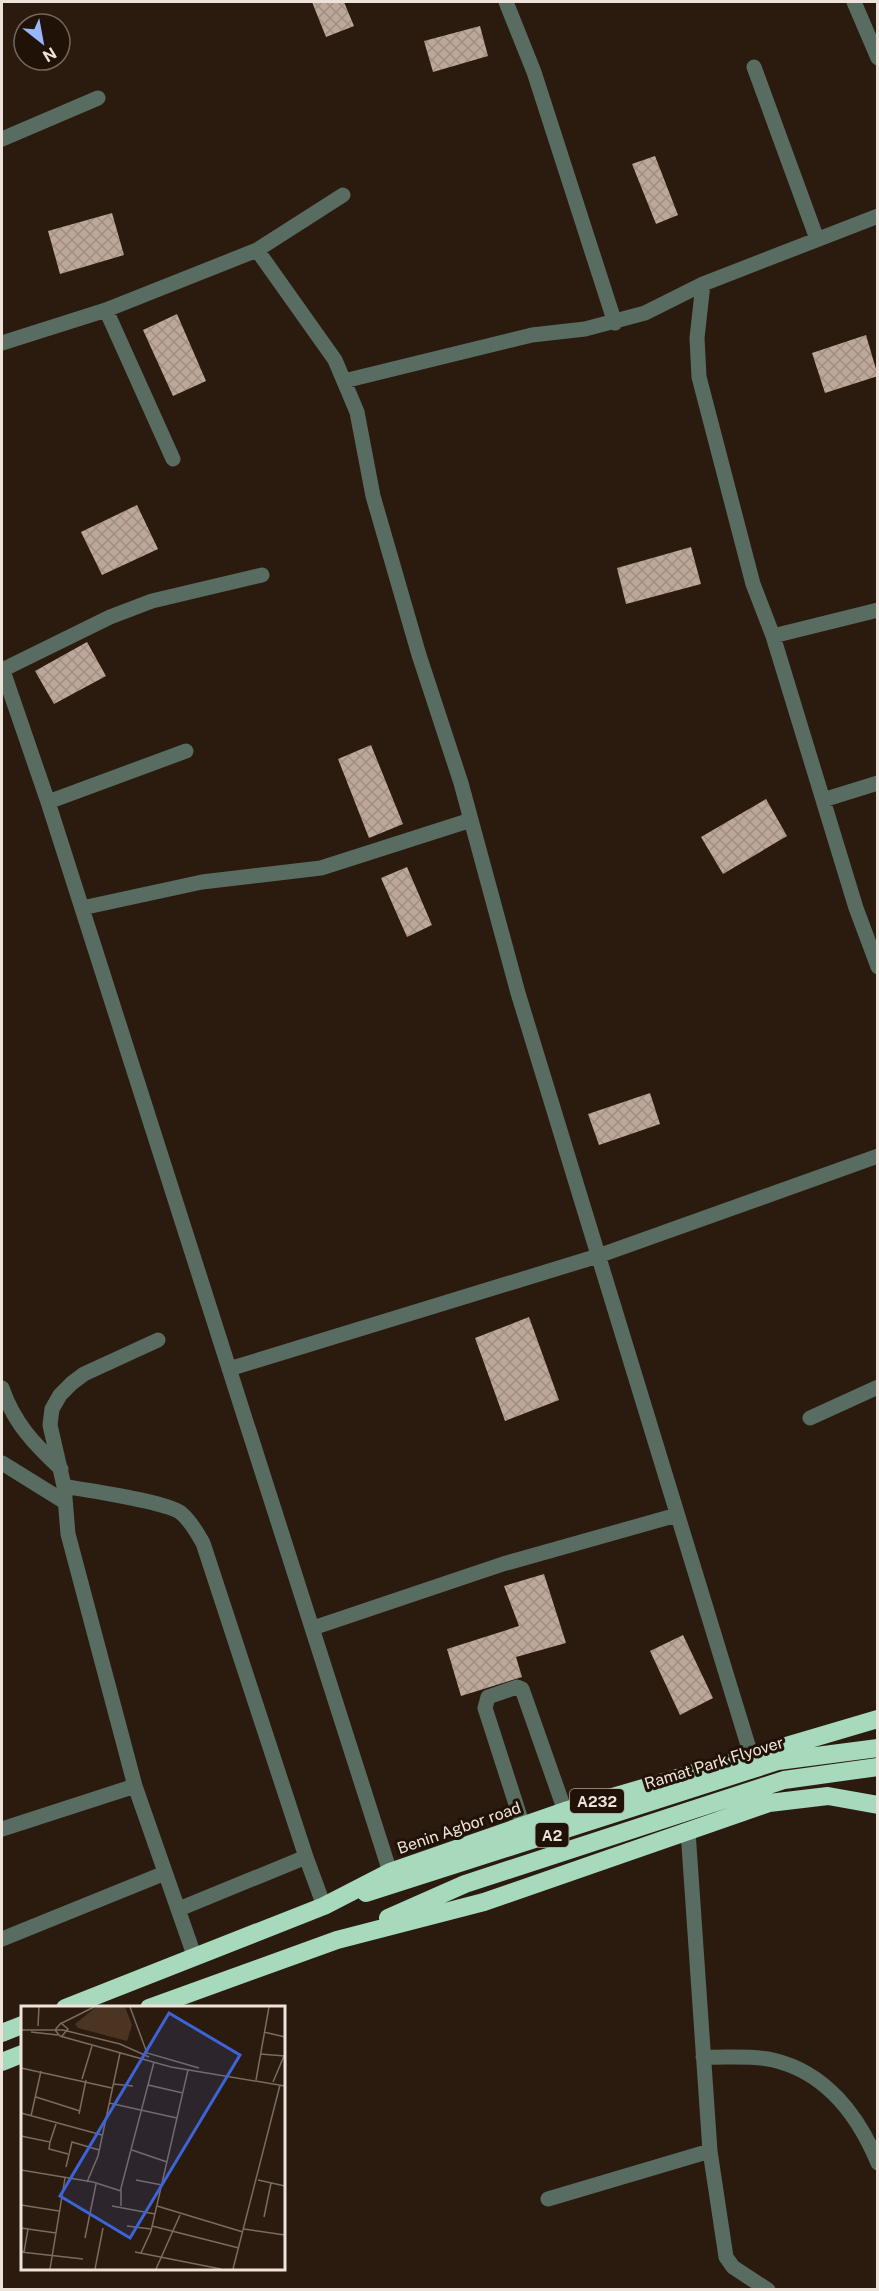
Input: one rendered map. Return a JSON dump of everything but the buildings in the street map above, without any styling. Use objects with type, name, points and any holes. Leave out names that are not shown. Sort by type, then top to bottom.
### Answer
[{"type":"highway","name":"Benin Agbor road","points":[[67,2006],[324,1906],[390,1872],[566,1811],[878,1719]]},
{"type":"highway","name":"Ramat Park Flyover","points":[[324,1906],[460,1865],[778,1761],[878,1748]]},
{"type":"highway","name":"A2","points":[[152,2006],[337,1940],[465,1884],[784,1780],[878,1767]]},
{"type":"highway","points":[[337,1940],[484,1902],[769,1803],[828,1796],[878,1805]]},
{"type":"highway","points":[[2,2033],[21,2025]]},
{"type":"highway","points":[[2,2062],[21,2054]]},
{"type":"street","points":[[506,2],[534,72],[615,322]]},
{"type":"street","points":[[854,2],[878,58]]},
{"type":"street","points":[[754,68],[817,239]]},
{"type":"street","points":[[2,139],[98,98]]},
{"type":"street","points":[[2,343],[106,309],[257,250],[343,195]]},
{"type":"street","points":[[344,381],[532,335],[585,329],[645,314],[704,284],[878,216]]},
{"type":"street","points":[[257,250],[335,360],[357,412],[373,496],[419,655],[471,820],[518,993],[751,1755]]},
{"type":"street","points":[[704,284],[697,338],[699,377],[753,584],[772,636],[878,967]]},
{"type":"street","points":[[106,309],[173,459]]},
{"type":"street","points":[[262,575],[152,601],[110,617],[2,669],[48,802],[390,1872]]},
{"type":"street","points":[[772,636],[878,610]]},
{"type":"street","points":[[48,802],[186,750]]},
{"type":"street","points":[[823,800],[878,783]]},
{"type":"street","points":[[82,908],[202,882],[321,868],[471,820]]},
{"type":"street","points":[[229,1369],[598,1256],[878,1156]]},
{"type":"street","points":[[158,1340],[84,1374],[60,1395],[52,1409],[50,1425],[61,1469],[68,1534],[135,1786],[194,1955]]},
{"type":"street","points":[[810,1418],[878,1387]]},
{"type":"street","points":[[2,1388],[8,1406],[29,1440],[61,1469]]},
{"type":"street","points":[[2,1463],[64,1494],[159,1505],[180,1512],[194,1528],[203,1543],[324,1906]]},
{"type":"street","points":[[313,1628],[503,1564],[677,1515]]},
{"type":"street","points":[[524,1826],[485,1707],[488,1697],[517,1687],[522,1689],[566,1811]]},
{"type":"street","points":[[2,1829],[135,1786]]},
{"type":"street","points":[[688,1832],[710,2151],[726,2257],[733,2267],[768,2289]]},
{"type":"street","points":[[178,1909],[306,1857]]},
{"type":"street","points":[[2,1939],[165,1873]]},
{"type":"street","points":[[703,2057],[771,2059],[808,2072],[826,2086],[849,2110],[866,2134],[878,2163]]},
{"type":"street","points":[[548,2199],[710,2151]]}]
